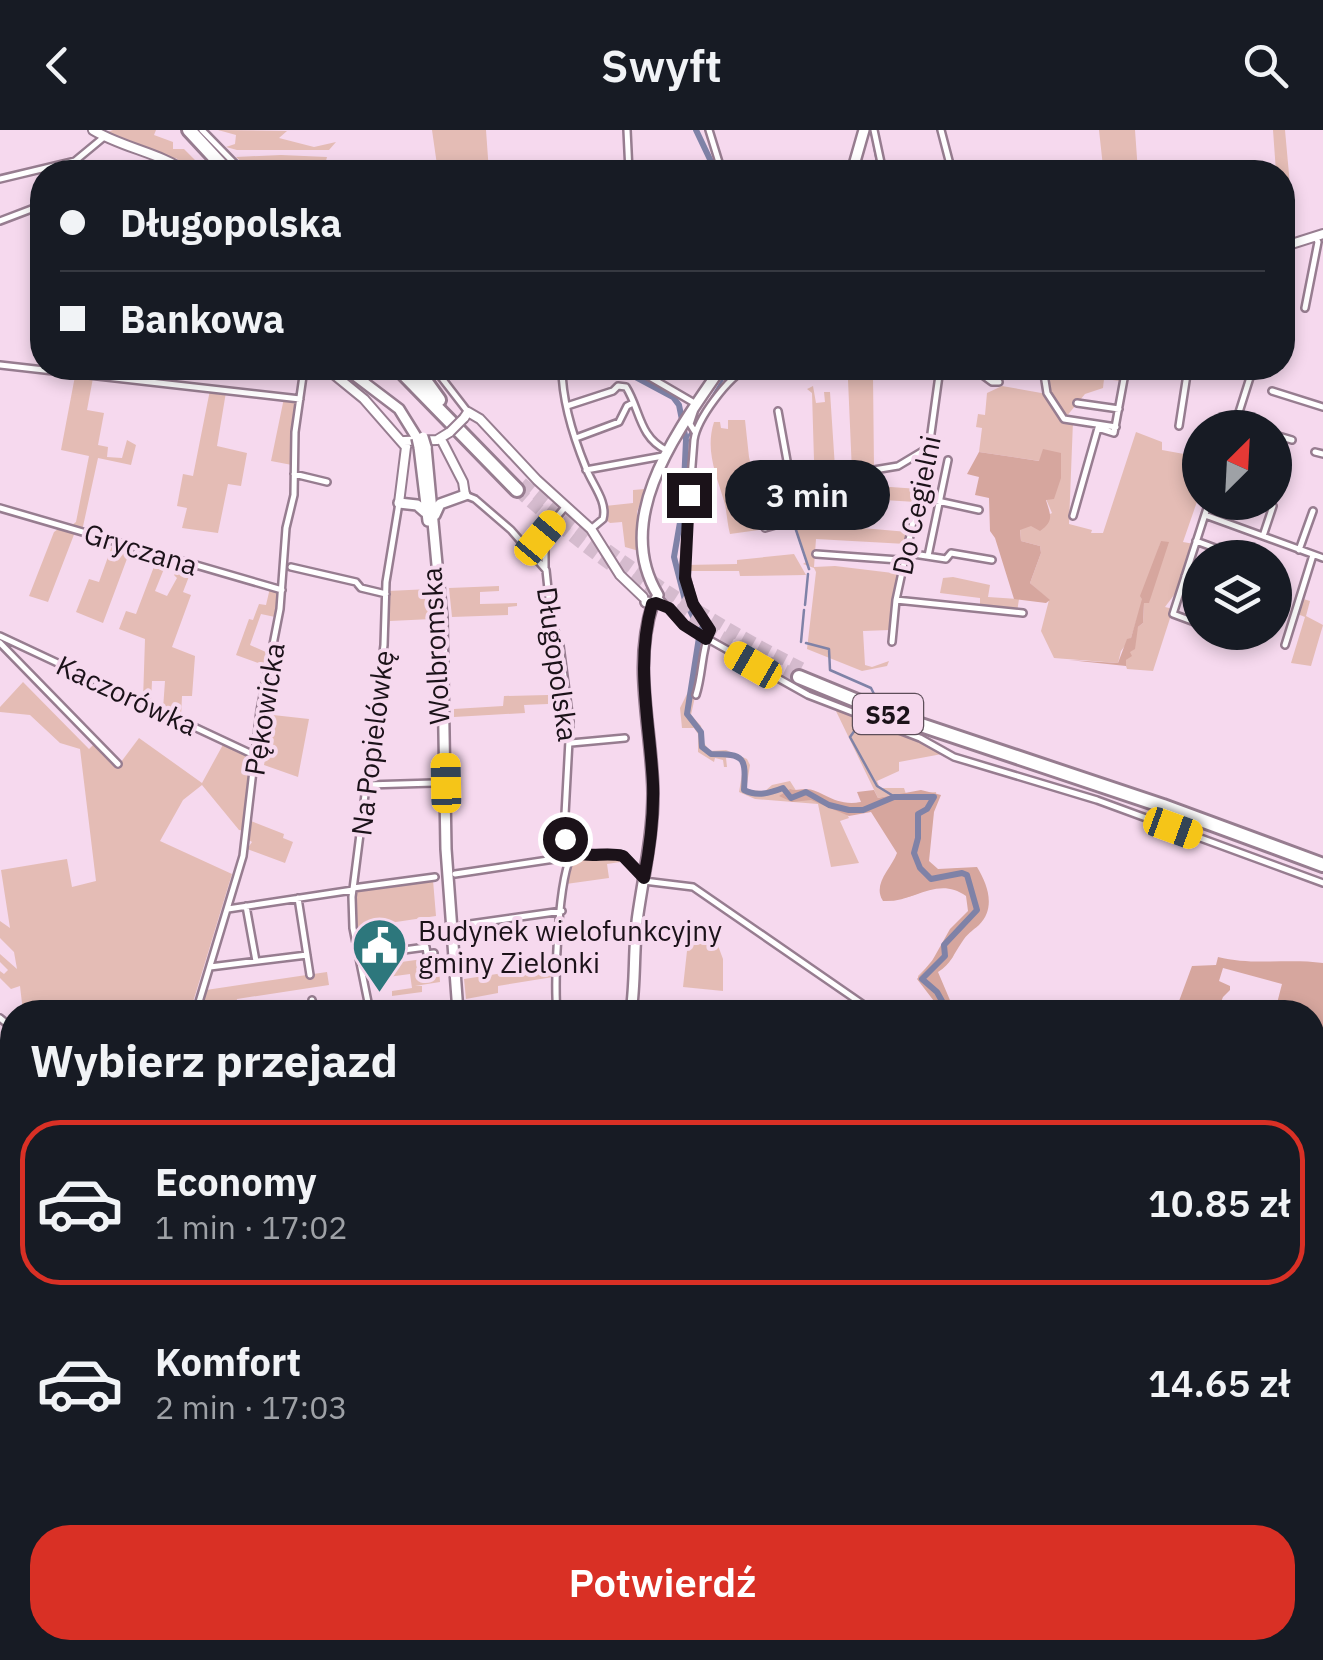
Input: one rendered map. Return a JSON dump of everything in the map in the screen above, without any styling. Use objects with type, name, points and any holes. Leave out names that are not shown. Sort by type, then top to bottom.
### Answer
[{"type":"highway","points":[[178,130],[208,160]]},
{"type":"highway","points":[[189,130],[210,160]]},
{"type":"highway","points":[[395,380],[444,434],[520,486],[423,380]]},
{"type":"highway","points":[[406,380],[444,434]]},
{"type":"highway","name":"S52","points":[[1323,856],[801,673],[886,713],[1163,806],[1323,865]]},
{"type":"main road","points":[[855,160],[864,130]]},
{"type":"main road","points":[[361,380],[395,405],[415,443]]},
{"type":"main road","points":[[369,380],[403,405],[415,443]]},
{"type":"main road","points":[[633,1000],[637,921],[653,796],[643,702],[650,596],[643,524],[664,453],[712,380]]},
{"type":"main road","name":"Wolbromska","points":[[415,443],[428,483],[431,524],[438,634],[441,854],[454,1000]]},
{"type":"main road","points":[[428,483],[436,496],[446,501]]},
{"type":"main road","points":[[405,503],[420,498],[428,483]]},
{"type":"main road","points":[[431,524],[436,508],[465,495]]},
{"type":"main road","points":[[405,503],[421,507],[431,524]]},
{"type":"street","points":[[93,130],[164,160]]},
{"type":"street","points":[[202,130],[231,160]]},
{"type":"street","points":[[627,130],[628,160]]},
{"type":"street","points":[[709,130],[718,160]]},
{"type":"street","points":[[874,130],[880,160]]},
{"type":"street","points":[[941,130],[949,160]]},
{"type":"street","points":[[77,160],[104,137]]},
{"type":"street","points":[[0,179],[30,172]]},
{"type":"street","points":[[0,221],[30,210]]},
{"type":"street","points":[[1295,242],[1319,235],[1305,308]]},
{"type":"street","points":[[0,365],[30,368]]},
{"type":"street","points":[[132,380],[300,399]]},
{"type":"street","name":"Pękowicka","points":[[200,1000],[244,852],[270,648],[278,628],[302,380]]},
{"type":"street","points":[[341,380],[415,443],[444,434],[466,415]]},
{"type":"street","points":[[442,380],[466,415],[480,420],[592,529],[627,583],[669,608],[684,625],[796,690],[920,738],[954,757],[1097,800],[1323,883]]},
{"type":"street","points":[[563,380],[566,406],[586,470],[605,512],[602,521],[592,529]]},
{"type":"street","points":[[652,380],[691,410],[684,568],[693,604],[710,628],[700,655],[696,695]]},
{"type":"street","points":[[693,430],[728,380]]},
{"type":"street","name":"Do Cegielni","points":[[892,642],[896,600],[929,448],[938,380]]},
{"type":"street","points":[[989,380],[998,382]]},
{"type":"street","points":[[1046,380],[1047,392],[1064,418],[1116,427]]},
{"type":"street","points":[[1073,516],[1098,428],[1114,432],[1116,427],[1124,380]]},
{"type":"street","points":[[1179,426],[1186,380]]},
{"type":"street","points":[[1240,410],[1249,380]]},
{"type":"street","points":[[566,406],[614,391],[618,386],[628,389],[647,434],[664,453],[586,470]]},
{"type":"street","points":[[1272,391],[1323,408]]},
{"type":"street","points":[[576,438],[616,424],[633,402]]},
{"type":"street","points":[[1077,403],[1119,409]]},
{"type":"street","points":[[778,411],[798,516]]},
{"type":"street","points":[[444,434],[465,495]]},
{"type":"street","name":"Na Popielówkę","points":[[368,1000],[353,928],[353,889],[384,645],[386,594],[415,443]]},
{"type":"street","points":[[765,528],[798,516],[818,494],[856,473],[898,466],[929,448]]},
{"type":"street","points":[[928,556],[948,460]]},
{"type":"street","points":[[294,474],[327,482]]},
{"type":"street","name":"Długopolska","points":[[465,495],[475,498],[545,566],[551,618],[563,666],[570,743],[564,836],[570,855],[554,973],[557,1000]]},
{"type":"street","points":[[918,497],[980,510]]},
{"type":"street","points":[[530,549],[566,506]]},
{"type":"street","name":"Gryczana","points":[[0,508],[282,590]]},
{"type":"street","points":[[1299,550],[1313,511]]},
{"type":"street","points":[[1219,520],[1323,558]]},
{"type":"street","points":[[1263,536],[1268,520]]},
{"type":"street","points":[[540,538],[545,546],[545,566]]},
{"type":"street","points":[[907,553],[946,559],[951,553],[992,560]]},
{"type":"street","points":[[816,554],[900,560]]},
{"type":"street","points":[[1292,620],[1313,555]]},
{"type":"street","points":[[291,566],[356,582],[361,588],[386,594]]},
{"type":"street","points":[[1182,587],[1173,614],[1182,617]]},
{"type":"street","points":[[896,600],[1023,613]]},
{"type":"street","name":"Kaczorówka","points":[[0,636],[254,755]]},
{"type":"street","points":[[0,643],[118,764]]},
{"type":"street","points":[[570,743],[625,738]]},
{"type":"street","points":[[367,785],[434,782]]},
{"type":"street","points":[[456,874],[570,855],[617,853],[643,874],[693,887],[857,1000]]},
{"type":"street","points":[[228,909],[436,877]]},
{"type":"street","points":[[298,898],[310,975]]},
{"type":"street","points":[[246,906],[256,961]]},
{"type":"street","points":[[463,924],[562,911]]},
{"type":"street","points":[[359,956],[426,947],[427,954],[434,953]]},
{"type":"street","points":[[210,967],[306,954]]},
{"type":"shaded area","points":[[156,130],[154,135],[173,142],[173,149],[184,149],[195,160],[171,160],[105,133]]},
{"type":"shaded area","points":[[218,130],[287,131],[279,138],[314,147],[336,142],[329,150],[237,150],[226,147],[235,144],[236,135]]},
{"type":"shaded area","points":[[432,130],[486,130],[488,160],[436,160]]},
{"type":"shaded area","points":[[1099,130],[1135,130],[1137,160],[1102,160]]},
{"type":"shaded area","points":[[1273,130],[1285,130],[1288,160],[1275,160]]},
{"type":"shaded area","points":[[281,155],[327,157],[239,160],[236,157]]},
{"type":"shaded area","points":[[74,380],[93,380],[87,410],[104,413],[98,445],[108,447],[107,457],[122,458],[127,440],[136,445],[131,465],[98,458],[82,531],[71,526],[76,522],[89,456],[61,450]]},
{"type":"shaded area","points":[[848,380],[873,380],[874,468],[852,472]]},
{"type":"shaded area","points":[[1048,380],[1104,380],[1103,388],[1085,394],[1066,417],[1050,392]]},
{"type":"shaded area","points":[[813,386],[816,403],[825,402],[824,392],[830,392],[836,483],[815,494],[812,393],[807,389]]},
{"type":"shaded area","points":[[1002,386],[1047,394],[1062,419],[1073,421],[1069,524],[1092,530],[1091,533],[1103,533],[1136,432],[1162,442],[1162,450],[1182,454],[1182,520],[1191,520],[1182,540],[1182,581],[1165,607],[1173,609],[1153,671],[1127,669],[1125,663],[1143,623],[1144,603],[1149,602],[1161,541],[1131,638],[1118,663],[1054,658],[1041,631],[1049,600],[1030,583],[1040,546],[1021,541],[1020,529],[1052,513],[1046,499],[1054,499],[1040,461],[979,452],[982,428],[976,427],[978,414],[985,415],[987,393]]},
{"type":"shaded area","points":[[210,390],[226,392],[217,446],[247,453],[241,486],[228,484],[218,533],[182,528],[187,508],[177,506],[183,474],[193,476]]},
{"type":"shaded area","points":[[284,398],[298,403],[292,465],[271,461]]},
{"type":"shaded area","points":[[728,420],[745,420],[765,529],[730,534],[711,442],[714,422],[728,429]]},
{"type":"shaded area","points":[[1043,449],[1061,453],[1061,478],[1054,499],[1046,500],[1050,520],[1040,531],[1031,526],[1020,530],[1021,541],[1040,546],[1030,583],[1050,600],[1046,603],[1014,599],[990,531],[989,498],[975,495],[979,477],[967,474],[979,452],[1039,461]]},
{"type":"shaded area","points":[[844,482],[919,489],[916,502],[819,496]]},
{"type":"shaded area","points":[[645,489],[637,512],[639,551],[625,547],[622,522],[610,523],[605,519],[605,506],[633,503],[633,490]]},
{"type":"shaded area","points":[[815,498],[816,524],[908,532],[906,544],[816,539],[814,567],[901,574],[890,630],[863,631],[865,665],[872,667],[889,661],[887,666],[862,671],[807,649],[816,572],[803,564],[806,562],[792,521]]},
{"type":"shaded area","points":[[61,527],[75,532],[48,602],[29,596],[54,532]]},
{"type":"shaded area","points":[[1161,541],[1169,542],[1149,603],[1144,603],[1143,623],[1138,627],[1135,649],[1130,652],[1132,656],[1126,660],[1126,666],[1069,660],[1118,663],[1127,639],[1131,638],[1140,596]]},
{"type":"shaded area","points":[[113,543],[131,548],[103,623],[76,612],[89,579],[99,582]]},
{"type":"shaded area","points":[[794,554],[806,575],[740,576],[739,571],[685,571],[685,565],[737,564],[737,560]]},
{"type":"shaded area","points":[[158,556],[168,559],[155,591],[167,596],[177,578],[174,575],[179,562],[193,566],[183,592],[191,595],[172,647],[195,656],[192,696],[182,696],[181,718],[163,709],[165,681],[152,681],[151,703],[143,700],[145,639],[119,629],[126,611],[136,614]]},
{"type":"shaded area","points":[[943,578],[990,585],[988,597],[1019,599],[1017,612],[980,608],[980,598],[940,593]]},
{"type":"shaded area","points":[[499,586],[499,591],[480,592],[480,604],[517,603],[508,607],[508,615],[452,617],[449,588]]},
{"type":"shaded area","points":[[270,588],[279,591],[277,627],[271,637],[275,617],[261,614],[250,645],[268,653],[266,666],[236,655],[249,619],[253,620],[259,604],[266,605]]},
{"type":"shaded area","points":[[430,589],[432,619],[390,621],[387,645],[388,591]]},
{"type":"shaded area","points":[[1300,598],[1310,601],[1306,616],[1323,625],[1311,666],[1291,663],[1305,617],[1295,613]]},
{"type":"shaded area","points":[[23,682],[89,749],[95,743],[118,766],[139,738],[202,783],[225,741],[249,753],[253,760],[245,831],[239,830],[202,785],[183,800],[160,841],[232,874],[194,1000],[22,1000],[20,986],[11,989],[0,978],[0,971],[4,974],[8,970],[0,962],[0,954],[17,969],[14,952],[0,938],[0,921],[10,928],[1,870],[67,859],[72,887],[96,881],[80,749],[60,743],[30,715],[0,712],[0,707]]},
{"type":"shaded area","points":[[693,682],[698,683],[691,715],[701,726],[710,751],[726,750],[747,759],[750,765],[746,790],[765,791],[790,781],[797,792],[807,790],[843,803],[862,802],[898,794],[878,798],[835,709],[921,741],[942,754],[899,762],[899,771],[877,781],[880,788],[904,788],[906,794],[936,792],[937,802],[923,824],[918,859],[928,873],[958,868],[981,892],[983,912],[958,935],[953,957],[929,978],[946,1000],[938,1000],[918,976],[973,907],[968,887],[958,878],[905,898],[881,898],[886,875],[913,849],[917,829],[914,822],[906,826],[890,803],[859,813],[846,812],[849,818],[840,821],[859,863],[831,867],[818,804],[755,799],[739,792],[744,763],[726,758],[724,767],[723,760],[715,758],[714,762],[698,752],[698,734],[694,728],[682,728],[680,708]]},
{"type":"shaded area","points":[[548,695],[548,704],[524,705],[525,713],[454,717],[454,709],[503,706],[504,696]]},
{"type":"shaded area","points":[[273,715],[309,719],[298,777],[264,765]]},
{"type":"shaded area","points":[[790,789],[811,790],[851,803],[861,802],[857,792],[874,790],[878,798],[921,790],[941,795],[934,812],[929,861],[938,869],[977,867],[989,904],[979,925],[938,972],[950,1000],[933,1000],[917,979],[950,929],[968,911],[966,896],[945,888],[883,901],[881,883],[897,853],[871,812],[849,816],[811,800],[792,802],[779,796]]},
{"type":"shaded area","points":[[251,821],[284,834],[283,838],[293,842],[285,863],[247,849],[252,842]]},
{"type":"shaded area","points":[[613,855],[627,861],[607,864],[609,878],[566,884],[571,859]]},
{"type":"shaded area","points":[[433,880],[436,916],[356,928],[356,891]]},
{"type":"shaded area","points":[[689,933],[717,943],[723,959],[723,991],[683,987]]},
{"type":"shaded area","points":[[438,957],[440,982],[415,986],[422,986],[422,992],[392,996],[392,991],[412,988],[410,974],[366,980],[364,967]]},
{"type":"shaded area","points":[[1218,957],[1323,963],[1323,1000],[1278,1000],[1282,984],[1223,968],[1219,981],[1230,986],[1230,990],[1222,1000],[1179,1000],[1192,966],[1216,965]]},
{"type":"shaded area","points":[[550,966],[553,977],[498,986],[498,993],[466,999],[464,979]]},
{"type":"shaded area","points":[[327,972],[329,985],[237,1000],[203,1000],[206,990]]},
{"type":"waterway","points":[[696,130],[710,160]]},
{"type":"waterway","points":[[871,130],[877,160]]},
{"type":"waterway","points":[[641,380],[673,397],[679,405],[686,440],[683,505],[674,557],[685,600],[700,631],[687,714],[701,732],[702,747],[711,754],[741,760],[744,790],[754,793],[783,788],[791,798],[806,792],[829,805],[849,810],[863,810],[894,797],[934,797],[927,809],[918,814],[914,853],[920,868],[931,879],[967,875],[977,910],[944,945],[945,956],[922,979],[941,1000]]},
{"type":"waterway","points":[[706,407],[722,380]]},
{"type":"waterway","points":[[686,440],[702,414]]},
{"type":"waterway","points":[[777,471],[792,518]]},
{"type":"waterway","points":[[794,524],[809,569]]},
{"type":"waterway","points":[[805,605],[808,574]]},
{"type":"waterway","points":[[801,642],[804,610]]},
{"type":"waterway","points":[[806,643],[829,649],[830,670],[871,688],[874,694]]},
{"type":"waterway","points":[[863,719],[850,737],[877,786],[895,797]]},
{"type":"tunnel","points":[[522,483],[657,584],[803,669]]},
{"type":"tunnel","points":[[517,490],[582,544],[651,593],[723,638],[799,677]]},
{"type":"tram line","points":[[524,1660],[546,1660]]},
{"type":"place","name":"Budynek wielofunkcyjny gminy Zielonki","points":[[379,995]]},
{"type":"route","points":[[565,839],[569,850],[578,855],[623,856],[644,878],[653,796],[642,683],[652,604],[669,608],[684,625],[706,639],[710,630],[693,604],[685,578],[689,495]]}]
